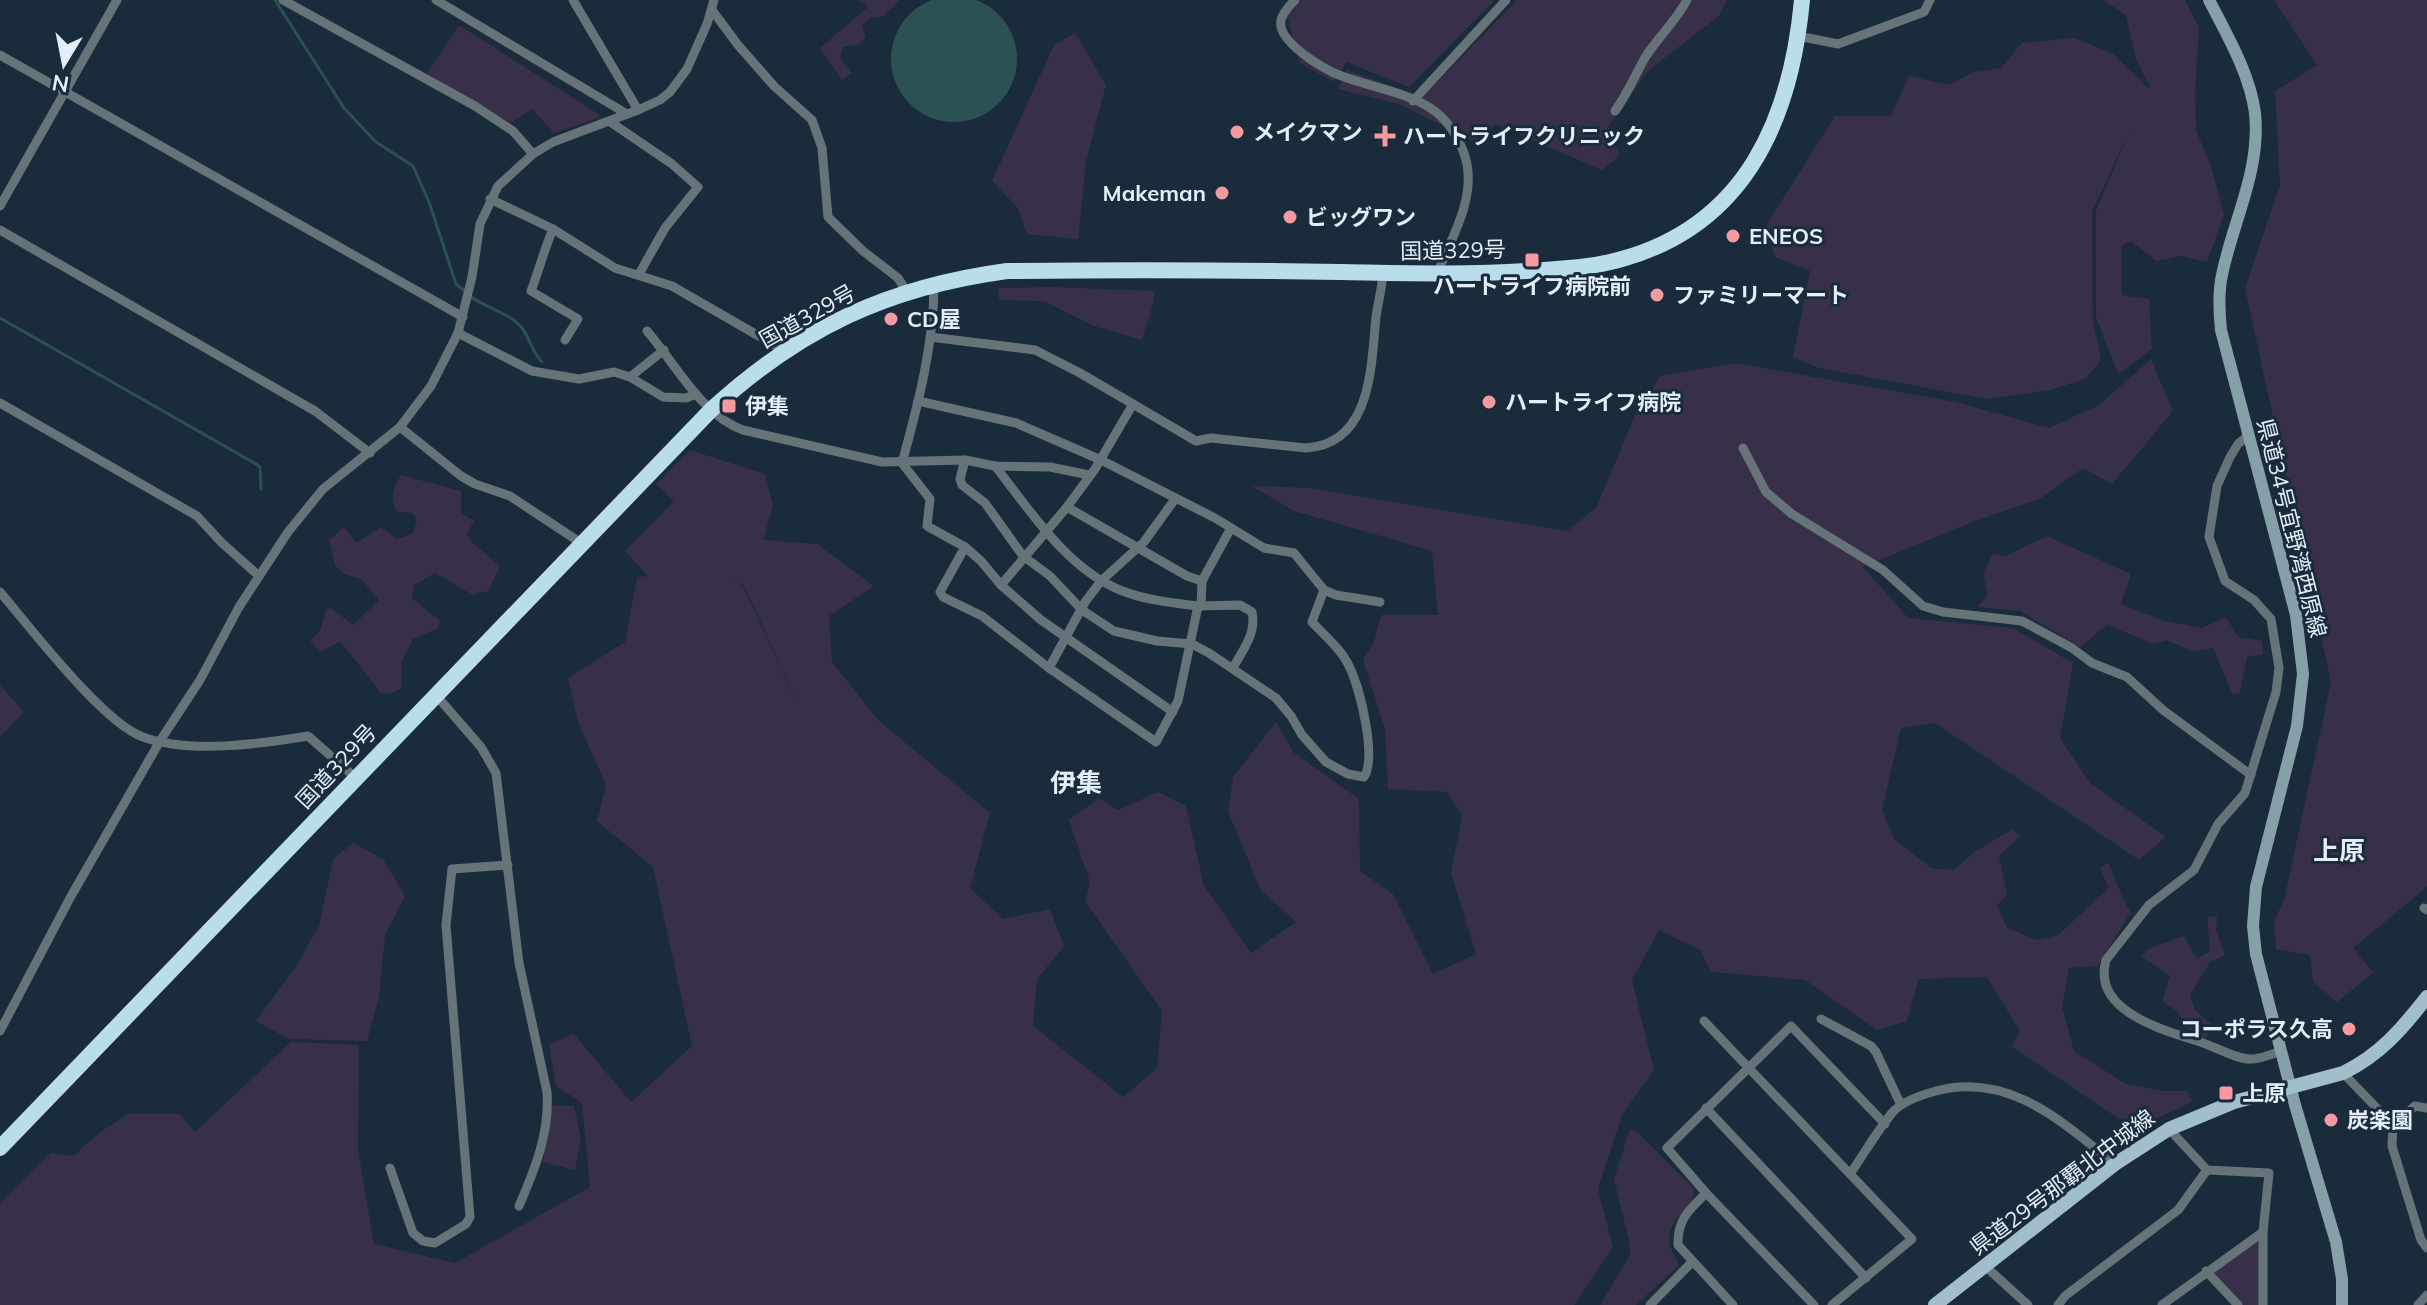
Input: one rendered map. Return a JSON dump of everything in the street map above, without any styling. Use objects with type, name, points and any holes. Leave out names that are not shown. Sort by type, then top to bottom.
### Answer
[{"type":"highway","name":"国道329号","points":[[0,1148],[711,410],[783,350],[852,313],[907,292],[1007,271],[1437,274],[1596,265],[1643,253],[1689,228],[1730,193],[1759,156],[1781,111],[1798,36],[1802,0]]},
{"type":"main road","name":"県道34号宜野湾西原線","points":[[2209,0],[2237,57],[2255,113],[2255,146],[2250,177],[2221,277],[2221,330],[2296,615],[2303,674],[2297,726],[2266,842],[2254,907],[2256,954],[2290,1088],[2336,1242],[2342,1279],[2342,1305]]},
{"type":"main road","name":"県道29号那覇北中城線","points":[[1935,1305],[2115,1164],[2169,1129],[2212,1109],[2343,1073],[2380,1051],[2427,997]]},
{"type":"street","points":[[0,206],[117,0]]},
{"type":"street","points":[[283,0],[475,106],[513,131],[533,154]]},
{"type":"street","points":[[436,0],[627,114]]},
{"type":"street","points":[[573,0],[638,110]]},
{"type":"street","points":[[1295,0],[1282,16],[1280,24],[1282,33],[1297,49],[1336,74],[1433,110],[1453,131],[1467,161],[1468,189],[1463,214],[1437,274]]},
{"type":"street","points":[[1413,101],[1506,0]]},
{"type":"street","points":[[1615,111],[1647,55],[1678,17],[1687,0]]},
{"type":"street","points":[[1798,36],[1838,44],[1924,12],[1930,0]]},
{"type":"street","points":[[0,1031],[70,898],[259,576],[312,501],[400,427],[431,386],[458,333],[470,287],[480,224],[490,199],[508,174],[553,142],[660,100],[679,82],[713,5]]},
{"type":"street","points":[[713,5],[738,45],[774,86],[812,120],[822,148],[828,217],[863,251],[902,281],[907,292]]},
{"type":"street","points":[[0,55],[463,317]]},
{"type":"street","points":[[609,121],[672,164],[698,187],[665,228],[639,274]]},
{"type":"street","points":[[490,199],[553,229],[615,268],[672,286],[697,298],[783,350]]},
{"type":"street","points":[[553,229],[541,255],[542,263],[531,291],[578,319],[565,340]]},
{"type":"street","points":[[0,230],[315,411],[370,453]]},
{"type":"street","points":[[930,337],[1035,350],[1196,441],[1211,438],[1306,448],[1329,444],[1342,436],[1357,416],[1368,388],[1383,273]]},
{"type":"street","points":[[902,463],[930,337],[934,284]]},
{"type":"street","points":[[647,331],[711,410],[729,425],[743,430],[882,462],[965,460],[995,466],[1050,467],[1089,475]]},
{"type":"street","points":[[458,333],[532,371],[579,379],[614,372],[630,377],[663,397],[686,398],[696,394]]},
{"type":"street","points":[[630,377],[664,350]]},
{"type":"street","points":[[918,401],[1016,423],[1101,460],[1264,548],[1294,553],[1324,590],[1380,602]]},
{"type":"street","points":[[0,403],[197,516],[259,576]]},
{"type":"street","points":[[1001,585],[1067,507],[1101,460],[1133,404]]},
{"type":"street","points":[[400,427],[461,476],[510,496],[581,543]]},
{"type":"street","points":[[2249,435],[2238,444],[2217,486],[2209,537],[2225,581],[2264,610],[2271,619],[2279,668],[2276,692],[2245,793],[2218,824],[2194,870],[2149,905],[2106,960],[2104,977],[2123,1009],[2147,1024],[2249,1059],[2281,1051]]},
{"type":"street","points":[[1743,448],[1766,492],[1792,514],[1883,570],[1923,606],[1943,612],[2022,621],[2072,648],[2092,663],[2127,677],[2163,710],[2251,775]]},
{"type":"street","points":[[965,460],[960,479],[962,485],[985,503],[1023,556],[1050,576],[1082,610],[1114,631],[1157,641],[1192,644],[1233,668],[1276,698],[1326,762],[1348,774],[1364,777],[1370,764],[1364,716],[1349,665],[1312,622],[1324,590]]},
{"type":"street","points":[[902,463],[930,499],[927,526],[965,547],[1001,585],[1041,620],[1173,712]]},
{"type":"street","points":[[995,466],[1046,530],[1082,568],[1101,581],[1138,596],[1200,606],[1240,605],[1250,609],[1254,620],[1251,633],[1233,668]]},
{"type":"street","points":[[1049,668],[1101,581],[1138,547],[1175,499]]},
{"type":"street","points":[[1067,507],[1187,576],[1202,581]]},
{"type":"street","points":[[965,547],[940,592],[943,597],[982,616],[1049,668],[1156,742],[1173,712],[1192,644],[1202,581],[1231,528]]},
{"type":"street","points":[[1,597],[106,712],[140,736],[160,741],[238,746],[308,736],[356,778]]},
{"type":"street","points":[[435,694],[481,747],[496,773],[519,963],[548,1108],[539,1160],[519,1206]]},
{"type":"street","points":[[390,1168],[413,1233],[423,1241],[435,1243],[466,1224],[470,1217],[465,1136],[446,925],[452,869],[508,865]]},
{"type":"street","points":[[1821,1019],[1876,1052],[1901,1105]]},
{"type":"street","points":[[1704,1021],[1912,1239],[1832,1305]]},
{"type":"street","points":[[1814,1305],[1667,1148],[1791,1026],[1885,1124]]},
{"type":"street","points":[[2343,1073],[2393,1125]]},
{"type":"street","points":[[1850,1174],[1892,1113],[1901,1105],[1947,1088],[2011,1094],[2041,1108],[2115,1164]]},
{"type":"street","points":[[2427,1108],[2415,1106],[2393,1125],[2392,1146],[2421,1240],[2427,1248]]},
{"type":"street","points":[[1706,1108],[1866,1278]]},
{"type":"street","points":[[2169,1129],[2207,1170],[2269,1173],[2263,1232],[2263,1305]]},
{"type":"street","points":[[2058,1305],[2065,1296],[2178,1210],[2207,1170]]},
{"type":"street","points":[[1706,1193],[1683,1217],[1678,1229],[1678,1245],[1733,1305]]},
{"type":"street","points":[[2162,1305],[2263,1232]]},
{"type":"street","points":[[1650,1305],[1692,1262]]},
{"type":"street","points":[[1985,1266],[2028,1305]]},
{"type":"street","points":[[2206,1271],[2238,1305]]},
{"type":"street","points":[[2418,1305],[2427,1295]]},
{"type":"shaded area","points":[[954,-4],[978,1],[999,14],[1012,35],[1017,59],[1012,83],[999,104],[978,117],[954,122],[930,117],[909,104],[896,83],[891,59],[896,35],[909,14],[930,1]]},
{"type":"shaded area","points":[[858,0],[900,0],[882,17],[870,17],[862,26],[866,37],[859,44],[843,47],[840,59],[852,73],[842,80],[820,48],[867,8]]},
{"type":"shaded area","points":[[1302,0],[1495,0],[1409,87],[1346,62],[1334,82],[1300,63],[1287,16]]},
{"type":"shaded area","points":[[1517,0],[1727,0],[1719,16],[1649,70],[1608,127],[1620,155],[1602,170],[1495,124],[1477,143],[1399,104],[1338,89],[1346,70],[1423,97]]},
{"type":"shaded area","points":[[2103,0],[2185,0],[2199,28],[2196,130],[2211,166],[2224,215],[2207,262],[2181,256],[2156,261],[2131,241],[2121,246],[2122,295],[2149,299],[2152,349],[2118,374],[2096,317],[2096,211],[2131,128],[2092,212],[2093,320],[2101,360],[2085,379],[2050,390],[1987,399],[1819,368],[1793,357],[1810,271],[1775,257],[1765,227],[1835,116],[1891,116],[1909,76],[1949,85],[1973,72],[2001,68],[2022,43],[2074,38],[2112,53],[2149,89],[2136,59],[2126,15]]},
{"type":"shaded area","points":[[2274,0],[2427,0],[2427,887],[2353,948],[2373,973],[2337,1002],[2313,982],[2310,955],[2276,949],[2274,921],[2284,900],[2331,682],[2245,289],[2280,185],[2275,91],[2317,65]]},
{"type":"shaded area","points":[[459,25],[600,115],[554,133],[532,109],[510,123],[427,74]]},
{"type":"shaded area","points":[[1075,33],[1106,85],[1086,161],[1078,239],[1027,234],[1018,208],[992,181],[1054,45]]},
{"type":"shaded area","points":[[999,288],[1154,291],[1142,340],[1094,326],[1044,301],[999,300]]},
{"type":"shaded area","points":[[2151,359],[2173,411],[2112,484],[2083,468],[2041,498],[1863,567],[1908,618],[2013,628],[2073,663],[2060,738],[2090,783],[2166,837],[2139,860],[1935,723],[1901,728],[1882,810],[1894,839],[1931,868],[1953,870],[1976,851],[2013,829],[2019,837],[1999,856],[2007,895],[1997,905],[2007,928],[2037,940],[2058,935],[2109,888],[2100,868],[2108,863],[2131,912],[2098,966],[2069,968],[2062,1007],[2074,1051],[2126,1084],[2163,1091],[2187,1091],[2192,1102],[2134,1129],[2011,1046],[2020,1031],[1987,977],[1919,979],[1907,1021],[1877,1030],[1805,980],[1711,972],[1700,950],[1659,930],[1632,980],[1654,1070],[1622,1115],[1598,1189],[1613,1247],[1574,1305],[0,1305],[0,1204],[51,1153],[73,1156],[99,1133],[128,1114],[180,1114],[195,1132],[291,1042],[359,1045],[358,1150],[374,1244],[455,1263],[590,1187],[582,1103],[556,1086],[549,1044],[574,1034],[631,1102],[692,1046],[653,867],[597,821],[606,785],[578,722],[568,678],[625,642],[637,577],[648,576],[625,551],[674,501],[656,484],[690,450],[765,474],[773,506],[763,540],[817,544],[874,586],[829,616],[832,662],[878,720],[990,813],[970,888],[1003,919],[1050,909],[1064,946],[1037,979],[1033,1026],[1123,1097],[1157,1068],[1162,1011],[1085,901],[1090,882],[1069,820],[1099,798],[1118,810],[1158,792],[1186,806],[1204,886],[1251,953],[1296,922],[1260,889],[1228,811],[1233,777],[1276,722],[1293,752],[1359,799],[1360,871],[1393,894],[1433,974],[1476,954],[1451,873],[1462,815],[1447,792],[1388,789],[1385,729],[1363,660],[1374,642],[1381,615],[1438,615],[1432,551],[1294,511],[1252,486],[1310,488],[1567,531],[1596,508],[1638,408],[1661,376],[1735,363],[1956,402],[2049,428],[2099,405]],"holes":[[[732,579],[745,587],[805,720],[744,588]]]},
{"type":"shaded area","points":[[401,475],[461,491],[461,513],[474,521],[467,534],[500,566],[488,591],[473,595],[435,573],[414,585],[412,598],[440,621],[438,628],[413,639],[401,663],[401,688],[390,694],[380,692],[340,641],[321,652],[310,641],[320,631],[326,610],[331,608],[353,625],[379,600],[361,579],[344,574],[335,565],[329,540],[344,527],[356,543],[381,527],[397,539],[412,534],[417,521],[413,513],[398,512],[393,503],[394,489]]},
{"type":"shaded area","points":[[2047,536],[2131,574],[2121,604],[2165,621],[2202,628],[2226,617],[2238,637],[2262,641],[2263,654],[2247,657],[2240,692],[2233,695],[2213,648],[2192,651],[2166,640],[2154,644],[2107,625],[2080,647],[2020,611],[1977,607],[1988,594],[1983,574],[1992,554],[2005,556]]},
{"type":"shaded area","points":[[0,685],[24,712],[0,737]]},
{"type":"shaded area","points":[[353,843],[383,859],[405,896],[385,935],[379,997],[367,1041],[289,1039],[256,1021],[295,968],[319,926],[333,859]]},
{"type":"shaded area","points":[[2217,916],[2216,930],[2225,955],[2210,962],[2190,995],[2195,1010],[2213,1025],[2206,1038],[2190,1033],[2177,1011],[2162,1001],[2170,976],[2141,956],[2148,949],[2184,936],[2197,959],[2210,951],[2207,917]]},
{"type":"shaded area","points":[[551,1106],[574,1106],[581,1138],[575,1170],[543,1162]]},
{"type":"shaded area","points":[[1630,1129],[1638,1133],[1694,1189],[1688,1206],[1671,1228],[1669,1237],[1678,1266],[1636,1305],[1600,1305],[1630,1255],[1614,1179]]},
{"type":"shaded area","points":[[2263,1232],[2263,1305],[2238,1305],[2206,1271]]},
{"type":"waterway","points":[[275,0],[344,108],[376,142],[413,166],[429,202],[456,284],[466,292]]},
{"type":"waterway","points":[[471,297],[517,323],[542,362]]},
{"type":"waterway","points":[[0,318],[256,464],[260,467],[261,489]]},
{"type":"place","name":"メイクマン","points":[[1237,132]]},
{"type":"place","name":"ハートライフクリニック","points":[[1385,136]]},
{"type":"place","name":"Makeman","points":[[1222,193]]},
{"type":"place","name":"ビッグワン","points":[[1290,217]]},
{"type":"place","name":"ENEOS","points":[[1733,236]]},
{"type":"place","name":"ハートライフ病院前","points":[[1532,260]]},
{"type":"place","name":"ファミリーマート","points":[[1657,295]]},
{"type":"place","name":"CD屋","points":[[891,319]]},
{"type":"place","name":"ハートライフ病院","points":[[1489,402]]},
{"type":"place","name":"伊集","points":[[729,406]]},
{"type":"place","name":"コーポラス久高","points":[[2349,1029]]},
{"type":"place","name":"上原","points":[[2226,1093]]},
{"type":"place","name":"炭楽園","points":[[2331,1120]]},
{"type":"district","name":"伊集","points":[[1076,783]]},
{"type":"district","name":"上原","points":[[2339,851]]}]
